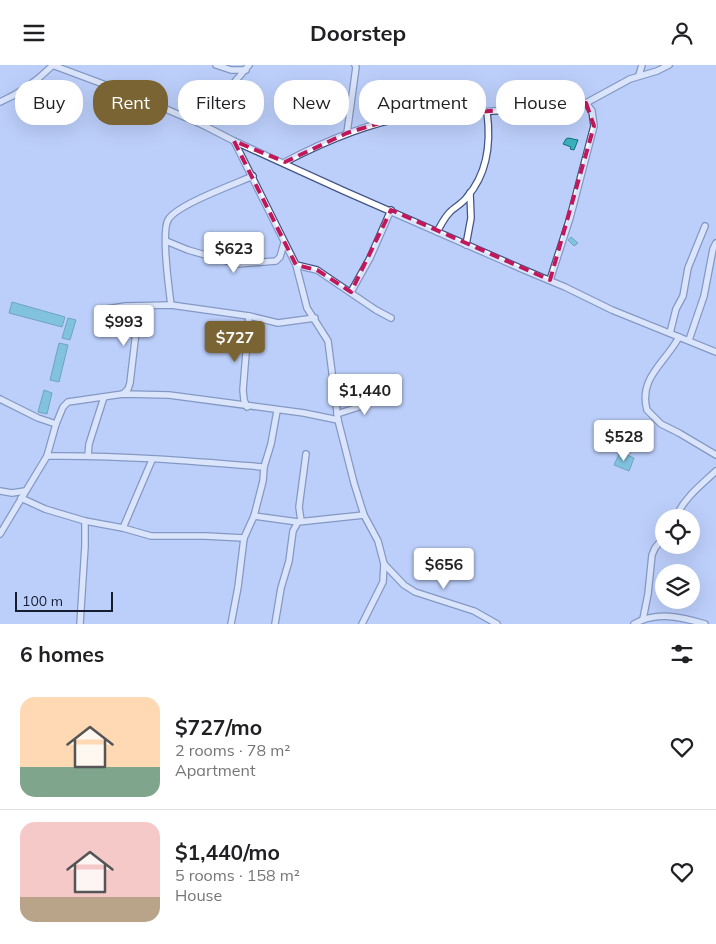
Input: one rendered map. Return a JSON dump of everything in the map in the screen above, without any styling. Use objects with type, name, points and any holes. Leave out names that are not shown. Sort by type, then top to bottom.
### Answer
[{"type":"street","points":[[0,102],[14,96],[37,80],[53,65],[178,114]]},
{"type":"street","points":[[216,65],[231,69],[247,67]]},
{"type":"street","points":[[346,133],[355,65]]},
{"type":"street","points":[[639,75],[642,65]]},
{"type":"street","points":[[285,162],[346,133],[373,124],[410,116],[563,107],[586,103],[639,75],[657,71],[670,65]]},
{"type":"street","points":[[236,80],[247,67]]},
{"type":"street","points":[[550,280],[570,218],[594,126],[592,111],[586,103]]},
{"type":"street","points":[[437,232],[449,213],[466,199],[487,161],[489,139],[487,112]]},
{"type":"street","points":[[203,125],[344,191],[550,280],[612,310],[716,352]]},
{"type":"street","points":[[234,141],[296,265],[303,300],[328,341],[337,417],[364,515],[378,541],[384,564],[383,582],[362,624]]},
{"type":"street","points":[[171,305],[166,260],[167,221],[173,214],[209,195],[253,176]]},
{"type":"street","points":[[466,245],[471,219],[470,193]]},
{"type":"street","points":[[351,292],[370,258],[391,210]]},
{"type":"street","points":[[670,333],[676,309],[683,296],[688,268],[705,226]]},
{"type":"street","points":[[166,241],[188,250],[237,264],[276,261],[280,257],[284,243]]},
{"type":"street","points":[[688,340],[704,296],[713,249],[716,243]]},
{"type":"street","points":[[296,265],[317,270],[391,318]]},
{"type":"street","points":[[107,309],[125,306],[171,305],[249,315],[284,324],[315,318]]},
{"type":"street","points":[[123,394],[128,389],[130,383],[139,306]]},
{"type":"street","points":[[247,407],[243,390],[249,315]]},
{"type":"street","points":[[679,337],[649,378],[646,387],[647,410],[661,424],[716,455]]},
{"type":"street","points":[[0,534],[47,456],[56,424],[63,407],[68,402],[123,394],[169,395],[277,411],[337,417],[365,405],[382,394]]},
{"type":"street","points":[[88,456],[89,444],[104,397]]},
{"type":"street","points":[[0,399],[56,424]]},
{"type":"street","points":[[231,624],[244,539],[254,516],[263,481],[264,467],[272,444],[277,411]]},
{"type":"street","points":[[275,624],[281,588],[289,561],[293,531],[299,522],[299,507],[306,454]]},
{"type":"street","points":[[47,456],[88,456],[264,467]]},
{"type":"street","points":[[123,528],[152,460]]},
{"type":"street","points":[[679,509],[716,471]]},
{"type":"street","points":[[0,491],[12,493],[25,491]]},
{"type":"street","points":[[21,498],[45,509],[85,521],[160,537],[205,536],[244,539]]},
{"type":"street","points":[[254,516],[299,522],[364,515]]},
{"type":"street","points":[[80,624],[85,521]]},
{"type":"street","points":[[643,619],[652,555],[655,547]]},
{"type":"street","points":[[384,564],[404,585],[415,592],[474,611],[497,624]]},
{"type":"street","points":[[634,624],[643,619],[665,616],[705,624]]},
{"type":"highlighted area","points":[[586,103],[594,126],[550,280],[391,210],[351,292],[317,270],[296,265],[234,141],[285,162],[347,133],[393,119]]},
{"type":"building","points":[[568,138],[578,140],[574,150],[563,144]]},
{"type":"building","points":[[571,237],[578,243],[574,246],[568,240]]},
{"type":"building","points":[[12,302],[65,317],[62,327],[9,313]]},
{"type":"building","points":[[68,318],[76,320],[70,340],[62,338]]},
{"type":"building","points":[[59,343],[68,345],[59,382],[50,380]]},
{"type":"building","points":[[44,390],[52,393],[47,414],[38,412]]},
{"type":"building","points":[[620,452],[634,458],[629,471],[614,465]]}]
